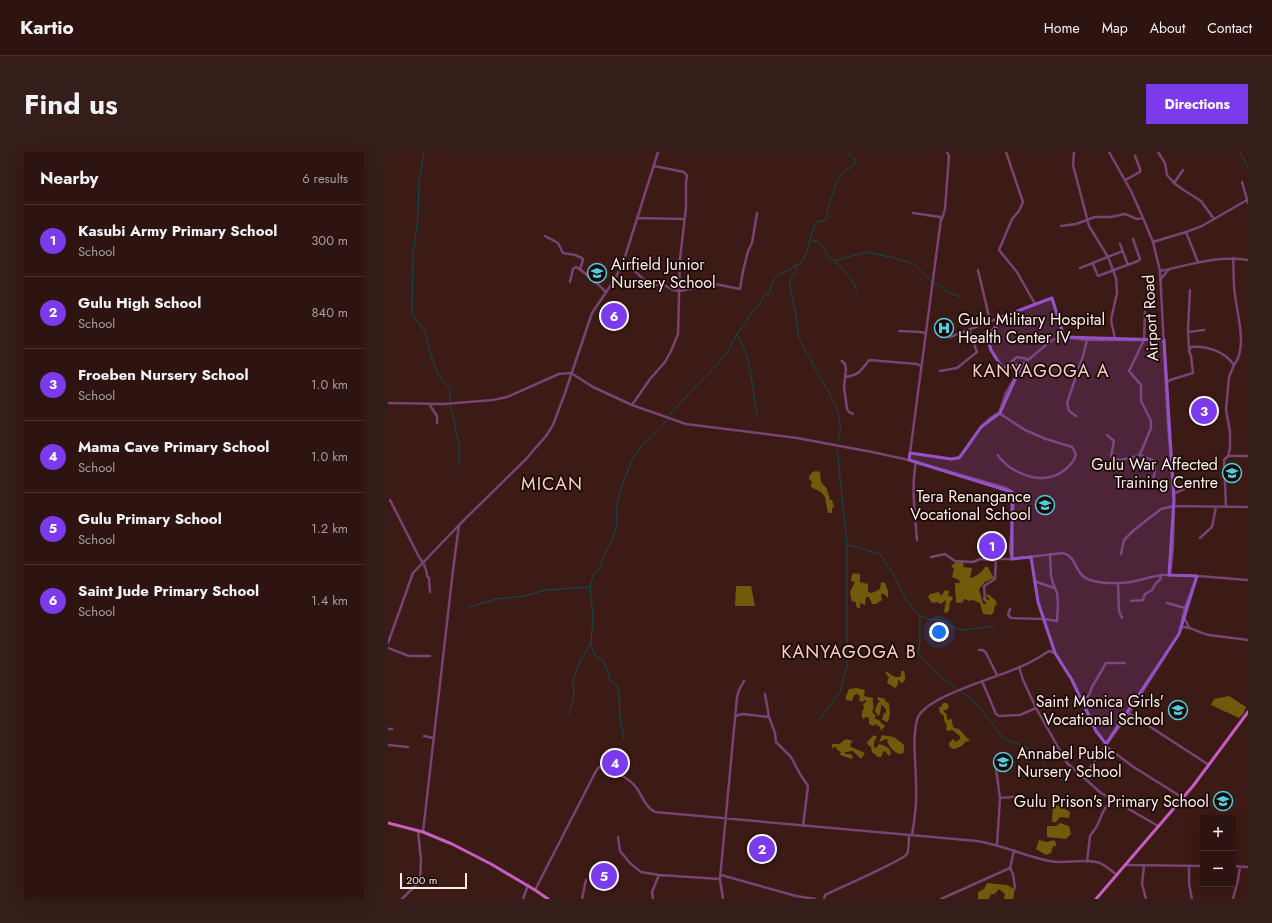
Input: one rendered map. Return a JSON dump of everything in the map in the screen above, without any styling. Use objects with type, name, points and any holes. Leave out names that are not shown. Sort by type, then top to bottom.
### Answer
[{"type":"main road","points":[[1096,899],[1183,798],[1248,714]]},
{"type":"main road","points":[[388,823],[422,832],[468,852],[528,885],[548,899]]},
{"type":"street","points":[[388,643],[411,578],[423,561],[526,459],[550,430],[561,404],[590,316],[622,266],[658,152]]},
{"type":"street","points":[[909,460],[941,222],[946,209],[949,156],[947,152]]},
{"type":"street","points":[[1006,152],[1023,202],[1020,211],[1012,219],[999,250],[1017,272],[1035,304]]},
{"type":"street","points":[[1074,152],[1073,165],[1088,220],[1114,270],[1118,286],[1111,320],[1115,339]]},
{"type":"street","name":"Airport Road","points":[[1109,152],[1144,218],[1153,242],[1160,270],[1174,506],[1173,547],[1170,575]]},
{"type":"street","points":[[1158,152],[1165,163],[1167,175],[1174,183],[1198,198],[1214,219]]},
{"type":"street","points":[[1125,180],[1140,172],[1135,156]]},
{"type":"street","points":[[632,405],[650,379],[662,366],[674,343],[678,330],[680,259],[686,208],[687,176],[686,173],[654,166]]},
{"type":"street","points":[[1174,183],[1183,170]]},
{"type":"street","points":[[1153,242],[1186,232],[1248,201],[1242,182]]},
{"type":"street","points":[[622,266],[632,268],[643,279],[654,285],[664,285],[673,290],[679,291],[702,286],[710,282],[740,289],[743,271],[748,251],[752,243],[758,213]]},
{"type":"street","points":[[913,213],[940,217],[941,222]]},
{"type":"street","points":[[1061,226],[1076,224],[1094,217],[1111,218],[1125,214],[1137,219],[1144,218]]},
{"type":"street","points":[[638,218],[684,219]]},
{"type":"street","points":[[1186,232],[1198,262]]},
{"type":"street","points":[[545,236],[558,243],[563,253],[582,258],[583,260],[580,269]]},
{"type":"street","points":[[1093,264],[1098,276],[1140,259],[1133,239]]},
{"type":"street","points":[[1120,244],[1128,265]]},
{"type":"street","points":[[1080,268],[1123,251]]},
{"type":"street","points":[[1226,507],[1223,463],[1230,450],[1230,432],[1226,410],[1229,377],[1240,354],[1241,335],[1233,280],[1234,258]]},
{"type":"street","points":[[1160,270],[1198,262],[1234,258],[1248,260]]},
{"type":"street","points":[[570,282],[573,269],[576,267],[605,291]]},
{"type":"street","points":[[1161,280],[1170,268]]},
{"type":"street","points":[[978,270],[990,321]]},
{"type":"street","points":[[1166,384],[1170,380],[1193,373],[1189,351],[1188,332],[1190,290]]},
{"type":"street","points":[[950,338],[990,321],[1052,298],[1064,337]]},
{"type":"street","points":[[1107,435],[1114,441],[1111,456],[1112,458],[1120,460],[1140,455],[1151,430],[1151,424],[1142,405],[1141,385],[1129,371],[1144,340],[1146,312]]},
{"type":"street","points":[[999,318],[998,325],[987,338],[991,350],[1002,368],[1017,357],[1028,359]]},
{"type":"street","points":[[940,371],[958,368],[977,352],[969,330]]},
{"type":"street","points":[[1188,332],[1204,330]]},
{"type":"street","points":[[899,331],[925,333]]},
{"type":"street","points":[[910,453],[951,459],[962,456],[981,427],[993,416],[999,413],[1003,401],[1022,364],[1059,337],[1087,340],[1164,340]]},
{"type":"street","points":[[1076,416],[1069,410],[1067,403],[1087,340]]},
{"type":"street","points":[[1189,351],[1191,347],[1209,348],[1226,356],[1234,365]]},
{"type":"street","points":[[845,377],[856,375],[869,360],[917,364],[921,366]]},
{"type":"street","points":[[842,361],[845,364],[846,369],[844,389],[847,397],[848,409],[849,412],[853,414]]},
{"type":"street","points":[[388,403],[429,404],[481,402],[507,397],[559,374],[571,374],[593,387],[632,405],[686,424],[797,438],[909,460],[1006,488],[1012,492],[1014,498],[1010,551],[1012,559]]},
{"type":"street","points":[[429,404],[437,416],[437,423]]},
{"type":"street","points":[[998,455],[1013,469],[1038,479],[1051,477],[1063,471],[1073,462],[1076,454],[1072,447],[1046,439],[1025,430],[999,413]]},
{"type":"street","points":[[1120,483],[1149,484],[1152,481],[1154,475],[1154,461],[1140,455]]},
{"type":"street","points":[[1228,456],[1248,456]]},
{"type":"street","points":[[916,462],[912,489],[915,499],[916,540]]},
{"type":"street","points":[[1173,494],[1184,489]]},
{"type":"street","points":[[390,500],[418,555],[423,561],[427,576],[429,578],[430,592]]},
{"type":"street","points":[[1121,554],[1124,540],[1158,511],[1165,508],[1174,506],[1248,507]]},
{"type":"street","points":[[1200,538],[1212,527],[1216,507]]},
{"type":"street","points":[[422,832],[457,537],[460,524]]},
{"type":"street","points":[[931,557],[945,554],[955,561],[973,562],[980,559],[996,561],[996,559],[1012,559],[1063,553],[1068,554],[1080,574],[1089,580],[1118,583],[1134,582],[1161,575],[1248,580]]},
{"type":"street","points":[[1010,609],[1008,614],[1011,618],[1044,618],[1057,621],[1057,593],[1051,576],[1050,554]]},
{"type":"street","points":[[1031,557],[1038,602],[1055,653],[1072,680],[1096,731],[1106,745],[1132,766],[1183,798]]},
{"type":"street","points":[[985,600],[984,586],[994,579],[996,561]]},
{"type":"street","points":[[1131,601],[1143,600],[1145,594],[1152,590],[1156,583],[1160,580],[1161,575]]},
{"type":"street","points":[[1086,780],[1086,773],[1129,713],[1182,627],[1184,608],[1197,576]]},
{"type":"street","points":[[1034,581],[1055,588]]},
{"type":"street","points":[[1118,583],[1119,611],[1122,618]]},
{"type":"street","points":[[1167,603],[1184,608]]},
{"type":"street","points":[[1183,616],[1189,627],[1197,632],[1248,640]]},
{"type":"street","points":[[1182,627],[1189,627]]},
{"type":"street","points":[[388,648],[409,656],[430,656]]},
{"type":"street","points":[[824,899],[825,895],[890,865],[908,852],[916,789],[914,748],[918,717],[929,705],[937,700],[982,681],[1019,668],[1054,649]]},
{"type":"street","points":[[979,650],[983,650],[986,653],[997,675]]},
{"type":"street","points":[[1049,651],[1055,653]]},
{"type":"street","points":[[1082,703],[1089,695],[1106,663],[1125,663]]},
{"type":"street","points":[[1019,668],[1036,708],[1063,758],[1093,787],[1158,826]]},
{"type":"street","points":[[723,899],[720,879],[725,817],[735,716],[739,690],[744,681]]},
{"type":"street","points":[[982,681],[997,716],[1020,715],[1036,708]]},
{"type":"street","points":[[765,694],[769,717],[775,733],[776,742],[791,757],[800,775],[808,786],[803,826]]},
{"type":"street","points":[[1129,713],[1210,765]]},
{"type":"street","points":[[735,716],[743,714],[769,717]]},
{"type":"street","points":[[424,736],[433,738]]},
{"type":"street","points":[[388,746],[408,747]]},
{"type":"street","points":[[995,761],[1000,798],[997,845]]},
{"type":"street","points":[[535,890],[585,791],[599,767],[630,781],[635,786],[646,804],[654,811],[967,840],[997,845],[1049,861],[1062,863],[1100,863],[1117,875]]},
{"type":"street","points":[[1000,798],[1024,796]]},
{"type":"street","points":[[1087,862],[1090,836],[1111,799]]},
{"type":"street","points":[[402,899],[420,881],[421,860],[418,831]]},
{"type":"street","points":[[618,837],[620,851],[641,872],[659,875],[720,879]]},
{"type":"street","points":[[1014,850],[1010,868],[1013,874],[1015,888]]},
{"type":"street","points":[[1125,865],[1200,866]]},
{"type":"street","points":[[1144,866],[1142,884],[1146,899]]},
{"type":"street","points":[[1189,866],[1192,899]]},
{"type":"street","points":[[1236,866],[1248,867]]},
{"type":"street","points":[[1233,899],[1240,866]]},
{"type":"street","points":[[941,899],[1010,868]]},
{"type":"street","points":[[653,899],[652,892],[659,875]]},
{"type":"street","points":[[721,875],[796,896],[815,899]]},
{"type":"street","points":[[582,899],[586,880]]},
{"type":"street","points":[[523,899],[528,885]]},
{"type":"highlighted area","points":[[1052,298],[1064,337],[1164,340],[1174,499],[1169,575],[1197,576],[1179,634],[1106,744],[1096,731],[1072,680],[1055,653],[1038,602],[1031,557],[1012,559],[1012,492],[909,460],[910,453],[951,459],[959,458],[981,427],[1000,413],[1022,364],[1003,369],[991,350],[987,337],[998,324],[999,318]]},
{"type":"shaded area","points":[[816,471],[820,472],[821,482],[827,489],[830,500],[832,500],[834,507],[832,508],[832,513],[828,513],[825,497],[821,492],[811,487],[812,482],[809,479],[812,473]]},
{"type":"shaded area","points":[[957,561],[964,561],[963,567],[972,568],[970,578],[979,574],[987,566],[994,578],[985,582],[979,589],[983,604],[986,604],[983,597],[988,600],[990,599],[986,596],[988,594],[996,601],[997,604],[991,615],[983,614],[980,603],[973,600],[969,601],[965,599],[963,600],[964,602],[956,602],[955,583],[960,583],[959,580],[952,577],[954,569],[951,566]]},
{"type":"shaded area","points":[[854,573],[860,574],[860,582],[868,584],[868,592],[872,593],[878,590],[881,582],[885,583],[888,591],[888,598],[884,594],[881,594],[882,600],[876,604],[872,604],[869,597],[866,597],[865,605],[860,603],[860,608],[857,608],[855,601],[852,602],[850,592],[855,582],[851,581]]},
{"type":"shaded area","points":[[736,586],[751,586],[755,606],[735,606]]},
{"type":"shaded area","points":[[945,590],[949,591],[949,594],[947,595],[953,599],[950,602],[947,613],[944,612],[946,600],[941,604],[937,602],[932,603],[928,597],[930,594],[939,592],[941,596]]},
{"type":"shaded area","points":[[901,671],[904,671],[904,682],[901,683],[898,680],[898,685],[895,688],[887,683],[889,677],[885,673],[887,672],[897,677],[901,676]]},
{"type":"shaded area","points":[[857,688],[865,690],[864,696],[873,698],[872,712],[876,716],[874,718],[885,726],[881,731],[880,727],[875,724],[873,726],[869,724],[869,718],[866,717],[863,719],[863,704],[866,700],[861,702],[858,694],[854,695],[852,701],[846,700],[849,689]]},
{"type":"shaded area","points":[[1229,696],[1246,707],[1243,714],[1239,718],[1211,705],[1214,699]]},
{"type":"shaded area","points":[[878,697],[885,699],[886,702],[889,703],[890,714],[888,722],[882,720],[884,713],[886,713],[886,709],[882,705],[879,716],[875,710],[880,701],[877,699]]},
{"type":"shaded area","points":[[943,703],[947,703],[949,706],[947,710],[943,710],[947,715],[947,720],[952,719],[954,728],[959,729],[970,741],[965,742],[961,746],[953,749],[949,746],[949,743],[953,739],[955,740],[954,743],[960,739],[960,736],[952,730],[947,731],[944,716],[940,713],[939,707],[941,707]]},
{"type":"shaded area","points":[[874,735],[877,737],[874,742],[874,747],[876,748],[879,744],[884,745],[890,750],[891,754],[889,756],[885,751],[881,757],[878,757],[872,752],[871,747],[867,742]]},
{"type":"shaded area","points":[[882,735],[894,737],[904,745],[904,751],[902,754],[893,750],[887,742],[888,740],[886,739],[879,742]]},
{"type":"shaded area","points":[[846,739],[853,741],[850,744],[851,747],[865,753],[861,759],[853,751],[845,752],[845,754],[851,754],[853,757],[852,759],[840,755],[841,752],[837,750],[836,747],[832,748],[832,744],[839,744]]},
{"type":"shaded area","points":[[1053,805],[1060,806],[1070,812],[1069,818],[1060,817],[1056,822],[1052,822]]},
{"type":"shaded area","points":[[1060,823],[1069,826],[1071,834],[1066,839],[1047,837],[1047,826],[1056,826]]},
{"type":"shaded area","points":[[1039,840],[1047,842],[1054,840],[1056,846],[1053,846],[1051,853],[1046,855],[1036,849]]},
{"type":"shaded area","points":[[987,883],[1007,885],[1015,889],[1013,899],[1004,899],[1005,894],[999,889],[995,894],[991,894],[989,899],[978,899],[978,892],[984,889]]},
{"type":"waterway","points":[[424,152],[419,181],[418,217],[413,255],[412,314],[425,332],[438,374],[450,389],[450,401]]},
{"type":"waterway","points":[[669,415],[725,356],[749,316],[758,306],[765,294],[769,294],[775,278],[779,274],[799,265],[802,262],[815,224],[826,220],[828,214],[827,209],[839,178],[855,164],[854,158],[847,152]]},
{"type":"waterway","points":[[1240,152],[1248,167]]},
{"type":"waterway","points":[[811,241],[819,241],[830,259],[835,261],[865,252],[895,258],[914,264],[932,282],[948,292],[960,297]]},
{"type":"waterway","points":[[835,261],[852,280],[857,291]]},
{"type":"waterway","points":[[796,266],[795,274],[791,278],[790,285],[796,314],[798,334],[804,349],[837,409],[840,419],[838,441]]},
{"type":"waterway","points":[[737,335],[742,343],[748,363],[757,415]]},
{"type":"waterway","points":[[450,404],[460,448],[458,460],[461,466]]},
{"type":"waterway","points":[[624,740],[617,685],[610,680],[604,661],[595,656],[591,643],[593,615],[590,587],[593,576],[599,569],[613,538],[617,523],[616,508],[623,482],[633,458],[643,444],[668,419]]},
{"type":"waterway","points":[[820,719],[840,692],[847,666],[847,545],[837,447]]},
{"type":"waterway","points":[[848,545],[880,554],[896,579],[907,601],[920,616],[928,619],[941,620],[952,627],[962,630],[994,626]]},
{"type":"waterway","points":[[469,607],[496,599],[524,596],[546,590],[590,587]]},
{"type":"waterway","points":[[920,616],[920,640],[918,654],[945,680],[972,700],[1004,739],[1022,745],[1037,754],[1050,772],[1065,783]]},
{"type":"waterway","points":[[569,714],[574,695],[573,681],[579,663],[590,644]]},
{"type":"place","name":"Airfield Junior Nursery School","points":[[597,273]]},
{"type":"place","name":"Saint Jude Primary School","points":[[614,316]]},
{"type":"place","name":"Gulu Military Hospital Health Center IV","points":[[944,328]]},
{"type":"place","name":"Froeben Nursery School","points":[[1204,411]]},
{"type":"place","name":"Gulu War Affected Training Centre","points":[[1232,473]]},
{"type":"place","name":"Tera Renangance Vocational School","points":[[1045,505]]},
{"type":"place","name":"Kasubi Army Primary School","points":[[992,546]]},
{"type":"place","name":"Saint Monica Girls' Vocational School","points":[[1178,710]]},
{"type":"place","name":"Annabel Publc Nursery School","points":[[1003,762]]},
{"type":"place","name":"Mama Cave Primary School","points":[[615,763]]},
{"type":"place","name":"Gulu Prison's Primary School","points":[[1223,801]]},
{"type":"place","name":"Gulu High School","points":[[762,849]]},
{"type":"place","name":"Gulu Primary School","points":[[604,876]]},
{"type":"district","name":"KANYAGOGA A","points":[[1041,371]]},
{"type":"district","name":"MICAN","points":[[552,484]]},
{"type":"district","name":"KANYAGOGA B","points":[[849,652]]}]
